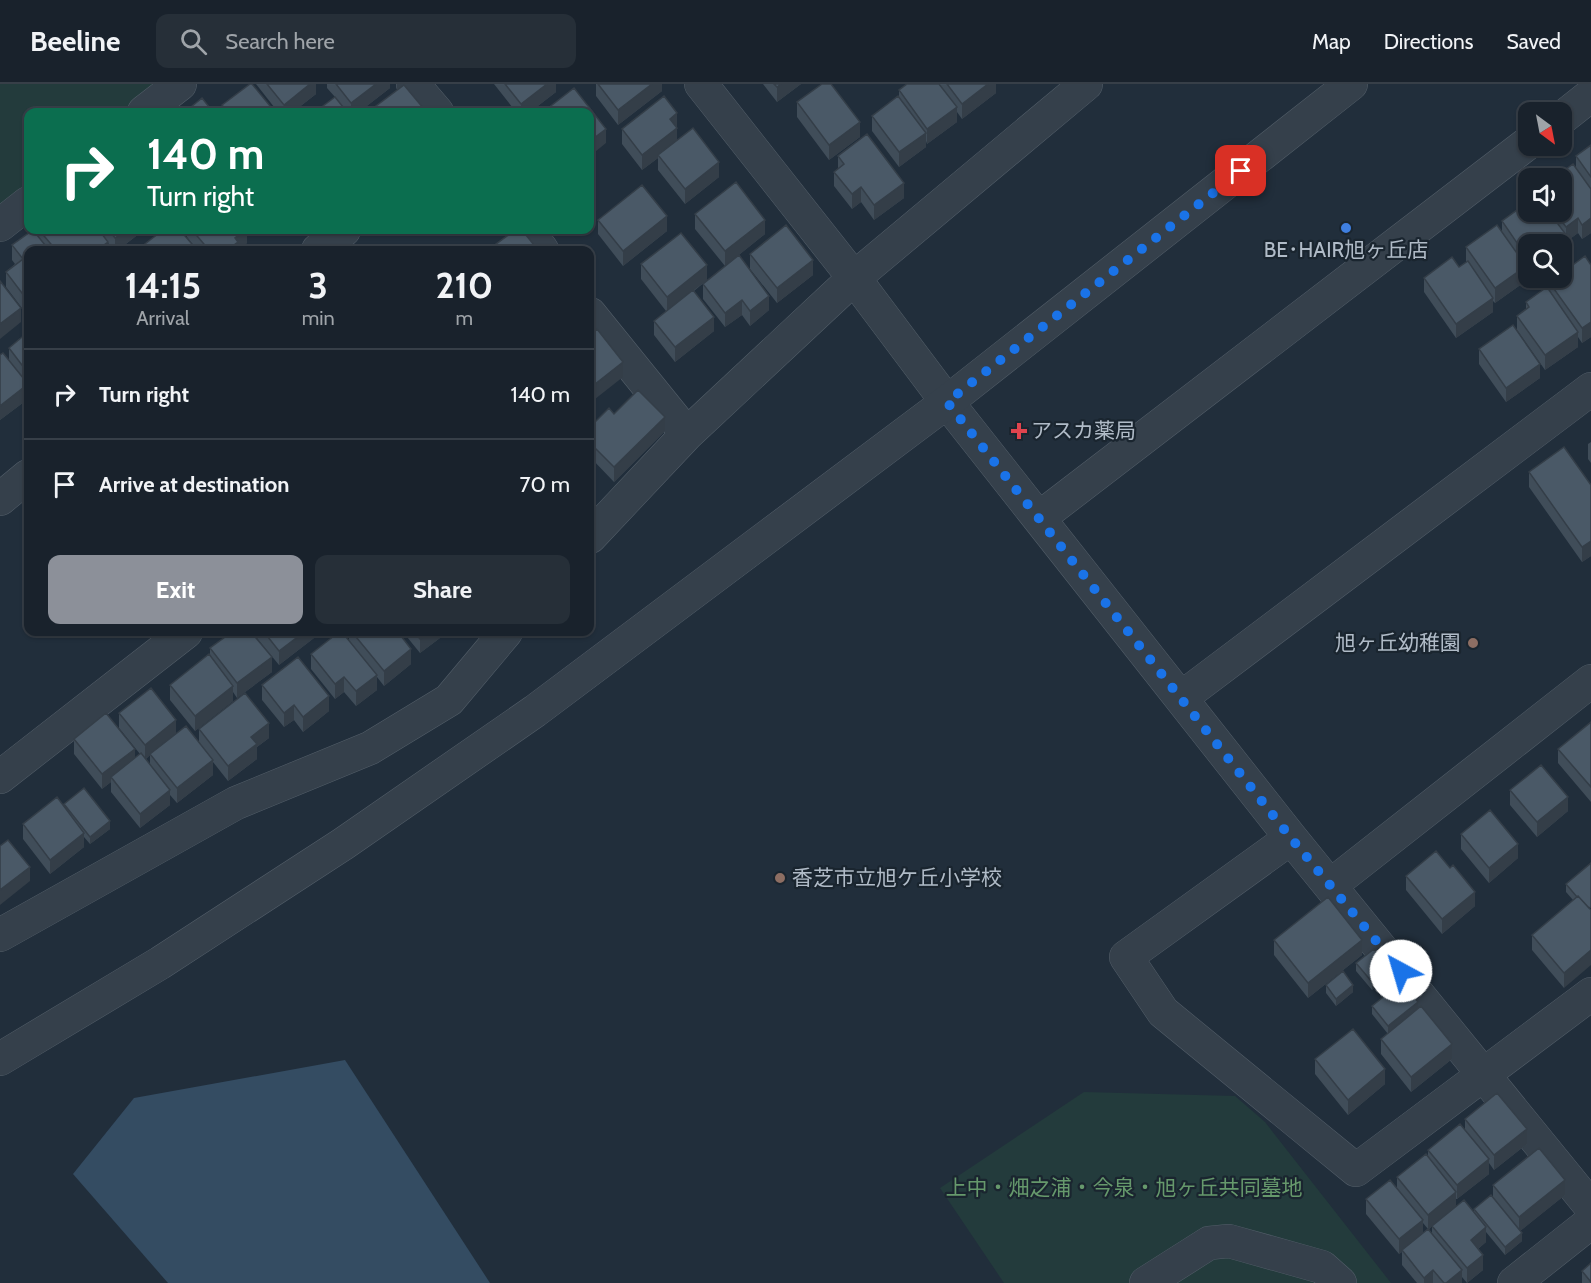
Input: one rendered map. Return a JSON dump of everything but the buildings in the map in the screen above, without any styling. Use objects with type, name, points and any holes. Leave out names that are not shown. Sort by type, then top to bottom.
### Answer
[{"type":"street","points":[[149,108],[180,84]]},
{"type":"street","points":[[413,84],[434,108]]},
{"type":"street","points":[[701,84],[854,278],[947,402],[1291,838],[1591,1207]]},
{"type":"street","points":[[594,533],[687,434],[854,278],[1086,84]]},
{"type":"street","points":[[0,1059],[169,957],[343,844],[535,711],[947,402],[1351,84]]},
{"type":"street","points":[[1572,110],[1591,95]]},
{"type":"street","points":[[1039,518],[1518,151]]},
{"type":"street","points":[[0,225],[24,206]]},
{"type":"street","points":[[323,246],[339,234]]},
{"type":"street","points":[[594,320],[687,434]]},
{"type":"street","points":[[1181,698],[1591,389]]},
{"type":"street","points":[[0,499],[24,479]]},
{"type":"street","points":[[0,777],[181,636]]},
{"type":"street","points":[[0,935],[236,803],[370,748],[448,699],[503,636]]},
{"type":"street","points":[[1331,885],[1591,681]]},
{"type":"street","points":[[1291,838],[1126,957],[1163,1012],[1356,1170],[1591,994]]},
{"type":"street","points":[[1514,1283],[1591,1222]]},
{"type":"street","points":[[1146,1283],[1209,1243],[1229,1241],[1323,1268],[1340,1283]]},
{"type":"green space","points":[[0,84],[168,84],[136,108],[24,108],[24,196],[0,215]]},
{"type":"green space","name":"上中・畑之浦・今泉・旭ヶ丘共同墓地","points":[[1084,1092],[1235,1096],[1265,1122],[1391,1283],[1004,1283],[940,1188]]},
{"type":"water","points":[[345,1060],[490,1283],[168,1283],[73,1174],[134,1098]]},
{"type":"place","name":"BE･HAIR旭ヶ丘店","points":[[1346,228]]},
{"type":"place","name":"アスカ薬局","points":[[1019,431]]},
{"type":"place","name":"旭ヶ丘幼稚園","points":[[1473,643]]},
{"type":"place","name":"香芝市立旭ケ丘小学校","points":[[780,878]]},
{"type":"route","points":[[1241,171],[947,402],[1291,838],[1401,971]]}]
